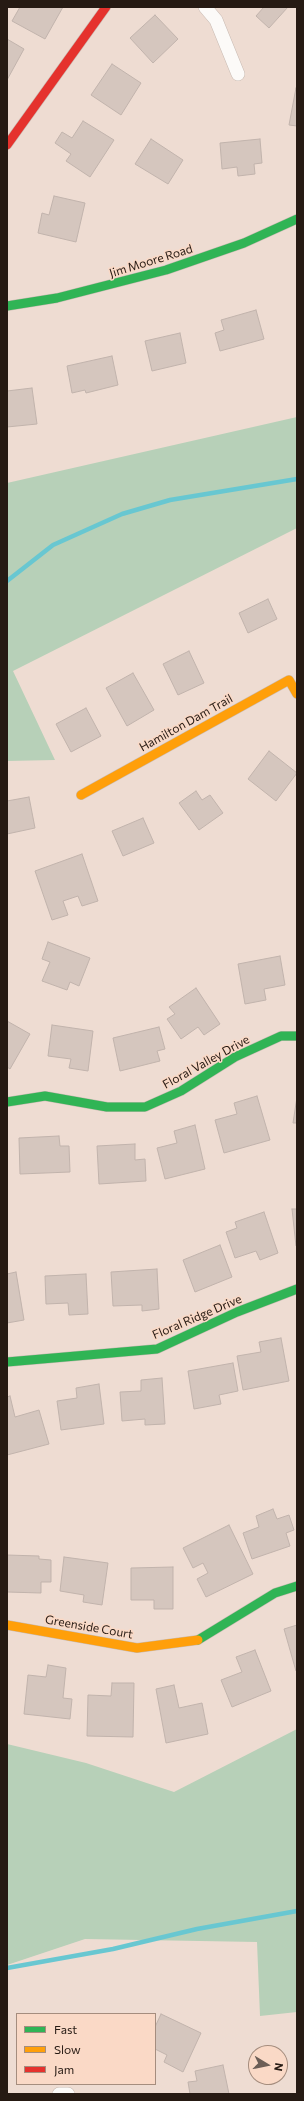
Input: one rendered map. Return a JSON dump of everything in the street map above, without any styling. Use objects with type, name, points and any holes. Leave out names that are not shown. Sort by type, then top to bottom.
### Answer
[{"type":"street","points":[[7,145],[106,7]]},
{"type":"street","points":[[205,7],[216,20],[238,74]]},
{"type":"street","name":"Jim Moore Road","points":[[7,306],[58,298],[166,270],[244,243],[297,219]]},
{"type":"street","name":"Hamilton Dam Trail","points":[[81,795],[289,680],[297,694]]},
{"type":"street","name":"Floral Valley Drive","points":[[7,1102],[45,1096],[107,1107],[145,1107],[181,1091],[235,1056],[281,1036],[297,1036]]},
{"type":"street","name":"Floral Ridge Drive","points":[[7,1362],[158,1349],[237,1312],[297,1289]]},
{"type":"street","name":"Greenside Court","points":[[7,1625],[136,1648],[201,1640],[275,1594],[297,1586]]},
{"type":"street","points":[[59,2094],[68,2094]]},
{"type":"green space","points":[[297,417],[297,528],[13,671],[55,760],[7,761],[7,483]]},
{"type":"green space","points":[[297,1729],[297,2012],[260,2016],[257,1942],[85,1939],[7,1965],[7,1744],[86,1763],[174,1792]]},
{"type":"building","points":[[20,7],[63,7],[45,39],[12,21]]},
{"type":"building","points":[[264,7],[288,7],[269,28],[256,16]]},
{"type":"building","points":[[155,15],[178,39],[153,63],[130,38]]},
{"type":"building","points":[[7,39],[24,49],[7,80]]},
{"type":"building","points":[[112,64],[141,83],[121,115],[91,95]]},
{"type":"building","points":[[297,88],[297,126],[289,125]]},
{"type":"building","points":[[83,121],[114,140],[90,177],[66,161],[71,154],[55,143],[62,132],[72,138]]},
{"type":"building","points":[[151,139],[183,160],[168,184],[135,164]]},
{"type":"building","points":[[260,139],[262,163],[254,164],[255,174],[238,176],[237,167],[222,169],[220,143]]},
{"type":"building","points":[[54,196],[85,203],[76,242],[38,233],[42,213],[49,215]]},
{"type":"building","points":[[256,310],[264,339],[220,351],[215,333],[224,330],[221,320]]},
{"type":"building","points":[[180,333],[186,363],[152,371],[145,341]]},
{"type":"building","points":[[112,356],[118,385],[86,393],[85,390],[72,393],[67,366]]},
{"type":"building","points":[[32,388],[37,424],[7,427],[7,391]]},
{"type":"building","points":[[268,599],[277,619],[248,633],[239,613]]},
{"type":"building","points":[[189,651],[204,683],[178,695],[163,664]]},
{"type":"building","points":[[133,673],[154,710],[127,726],[106,688]]},
{"type":"building","points":[[86,708],[101,736],[71,752],[56,724]]},
{"type":"building","points":[[269,751],[297,773],[276,801],[248,779]]},
{"type":"building","points":[[196,791],[202,800],[210,795],[223,813],[199,830],[179,803]]},
{"type":"building","points":[[29,797],[35,828],[7,834],[7,801]]},
{"type":"building","points":[[143,818],[154,843],[123,856],[112,831]]},
{"type":"building","points":[[82,854],[98,901],[82,906],[78,896],[63,901],[68,915],[52,920],[35,871]]},
{"type":"building","points":[[48,942],[90,958],[79,986],[70,982],[67,990],[42,981],[50,962],[42,959]]},
{"type":"building","points":[[280,956],[285,985],[264,989],[266,1000],[245,1004],[238,964]]},
{"type":"building","points":[[196,988],[220,1024],[204,1035],[198,1027],[181,1039],[167,1019],[175,1014],[169,1007]]},
{"type":"building","points":[[7,1021],[30,1034],[10,1069],[7,1067]]},
{"type":"building","points":[[52,1025],[93,1031],[88,1071],[69,1068],[71,1059],[48,1056]]},
{"type":"building","points":[[159,1027],[165,1049],[157,1051],[160,1061],[120,1071],[113,1038]]},
{"type":"building","points":[[257,1096],[270,1140],[224,1153],[215,1120],[237,1114],[234,1103]]},
{"type":"building","points":[[297,1097],[297,1123],[293,1123]]},
{"type":"building","points":[[195,1125],[205,1169],[165,1179],[157,1148],[177,1143],[174,1131]]},
{"type":"building","points":[[59,1136],[60,1146],[69,1146],[70,1172],[20,1174],[19,1138]]},
{"type":"building","points":[[135,1144],[135,1160],[145,1159],[146,1181],[99,1184],[97,1146]]},
{"type":"building","points":[[292,1209],[297,1209],[297,1246],[296,1246]]},
{"type":"building","points":[[264,1212],[278,1253],[260,1260],[256,1251],[235,1258],[226,1232],[237,1228],[235,1222]]},
{"type":"building","points":[[220,1245],[232,1277],[195,1292],[183,1260]]},
{"type":"building","points":[[157,1269],[159,1309],[142,1311],[142,1305],[113,1306],[111,1272]]},
{"type":"building","points":[[16,1272],[24,1320],[7,1323],[7,1274]]},
{"type":"building","points":[[86,1274],[88,1314],[69,1315],[68,1303],[46,1304],[45,1276]]},
{"type":"building","points":[[281,1338],[289,1381],[243,1390],[237,1356],[261,1352],[259,1342]]},
{"type":"building","points":[[233,1363],[238,1391],[219,1395],[221,1404],[194,1409],[188,1371]]},
{"type":"building","points":[[162,1378],[165,1424],[145,1425],[145,1419],[122,1421],[120,1392],[141,1391],[141,1380]]},
{"type":"building","points":[[99,1384],[104,1424],[61,1430],[57,1401],[77,1398],[76,1388]]},
{"type":"building","points":[[10,1396],[15,1417],[39,1410],[49,1444],[7,1455],[7,1397]]},
{"type":"building","points":[[273,1509],[277,1519],[289,1515],[294,1530],[286,1533],[290,1546],[252,1559],[243,1533],[259,1527],[256,1516]]},
{"type":"building","points":[[229,1525],[253,1574],[206,1597],[197,1579],[208,1573],[203,1563],[193,1568],[183,1548]]},
{"type":"building","points":[[7,1555],[39,1556],[39,1559],[51,1560],[51,1582],[41,1582],[41,1593],[7,1592]]},
{"type":"building","points":[[64,1557],[108,1563],[102,1605],[83,1602],[84,1595],[60,1591]]},
{"type":"building","points":[[173,1567],[173,1609],[154,1609],[154,1600],[131,1600],[131,1568]]},
{"type":"building","points":[[297,1625],[297,1671],[296,1671],[284,1629]]},
{"type":"building","points":[[255,1650],[271,1691],[232,1707],[221,1680],[242,1672],[236,1657]]},
{"type":"building","points":[[48,1665],[66,1668],[63,1698],[72,1699],[70,1719],[24,1714],[28,1675],[46,1677]]},
{"type":"building","points":[[112,1683],[134,1683],[133,1737],[87,1736],[88,1695],[111,1696]]},
{"type":"building","points":[[174,1685],[179,1708],[202,1703],[208,1734],[166,1743],[156,1689]]},
{"type":"building","points":[[161,2014],[201,2033],[183,2072],[164,2062],[167,2055],[156,2050],[156,2025]]},
{"type":"building","points":[[223,2065],[229,2094],[190,2094],[188,2082],[197,2081],[195,2071]]},
{"type":"waterway","points":[[7,581],[53,545],[122,514],[170,500],[297,479]]},
{"type":"waterway","points":[[7,1968],[113,1949],[197,1929],[297,1911]]},
{"type":"traffic: fast","points":[[7,306],[57,298],[166,270],[244,243],[297,219]]},
{"type":"traffic: fast","points":[[7,1102],[45,1096],[107,1107],[145,1107],[181,1091],[235,1057],[281,1036],[297,1036]]},
{"type":"traffic: fast","points":[[7,1362],[157,1349],[237,1312],[297,1289]]},
{"type":"traffic: fast","points":[[198,1640],[275,1593],[297,1586]]},
{"type":"traffic: slow","points":[[81,795],[289,680],[297,694]]},
{"type":"traffic: slow","points":[[7,1625],[137,1648],[198,1640]]},
{"type":"traffic: jam","points":[[7,145],[106,7]]}]
